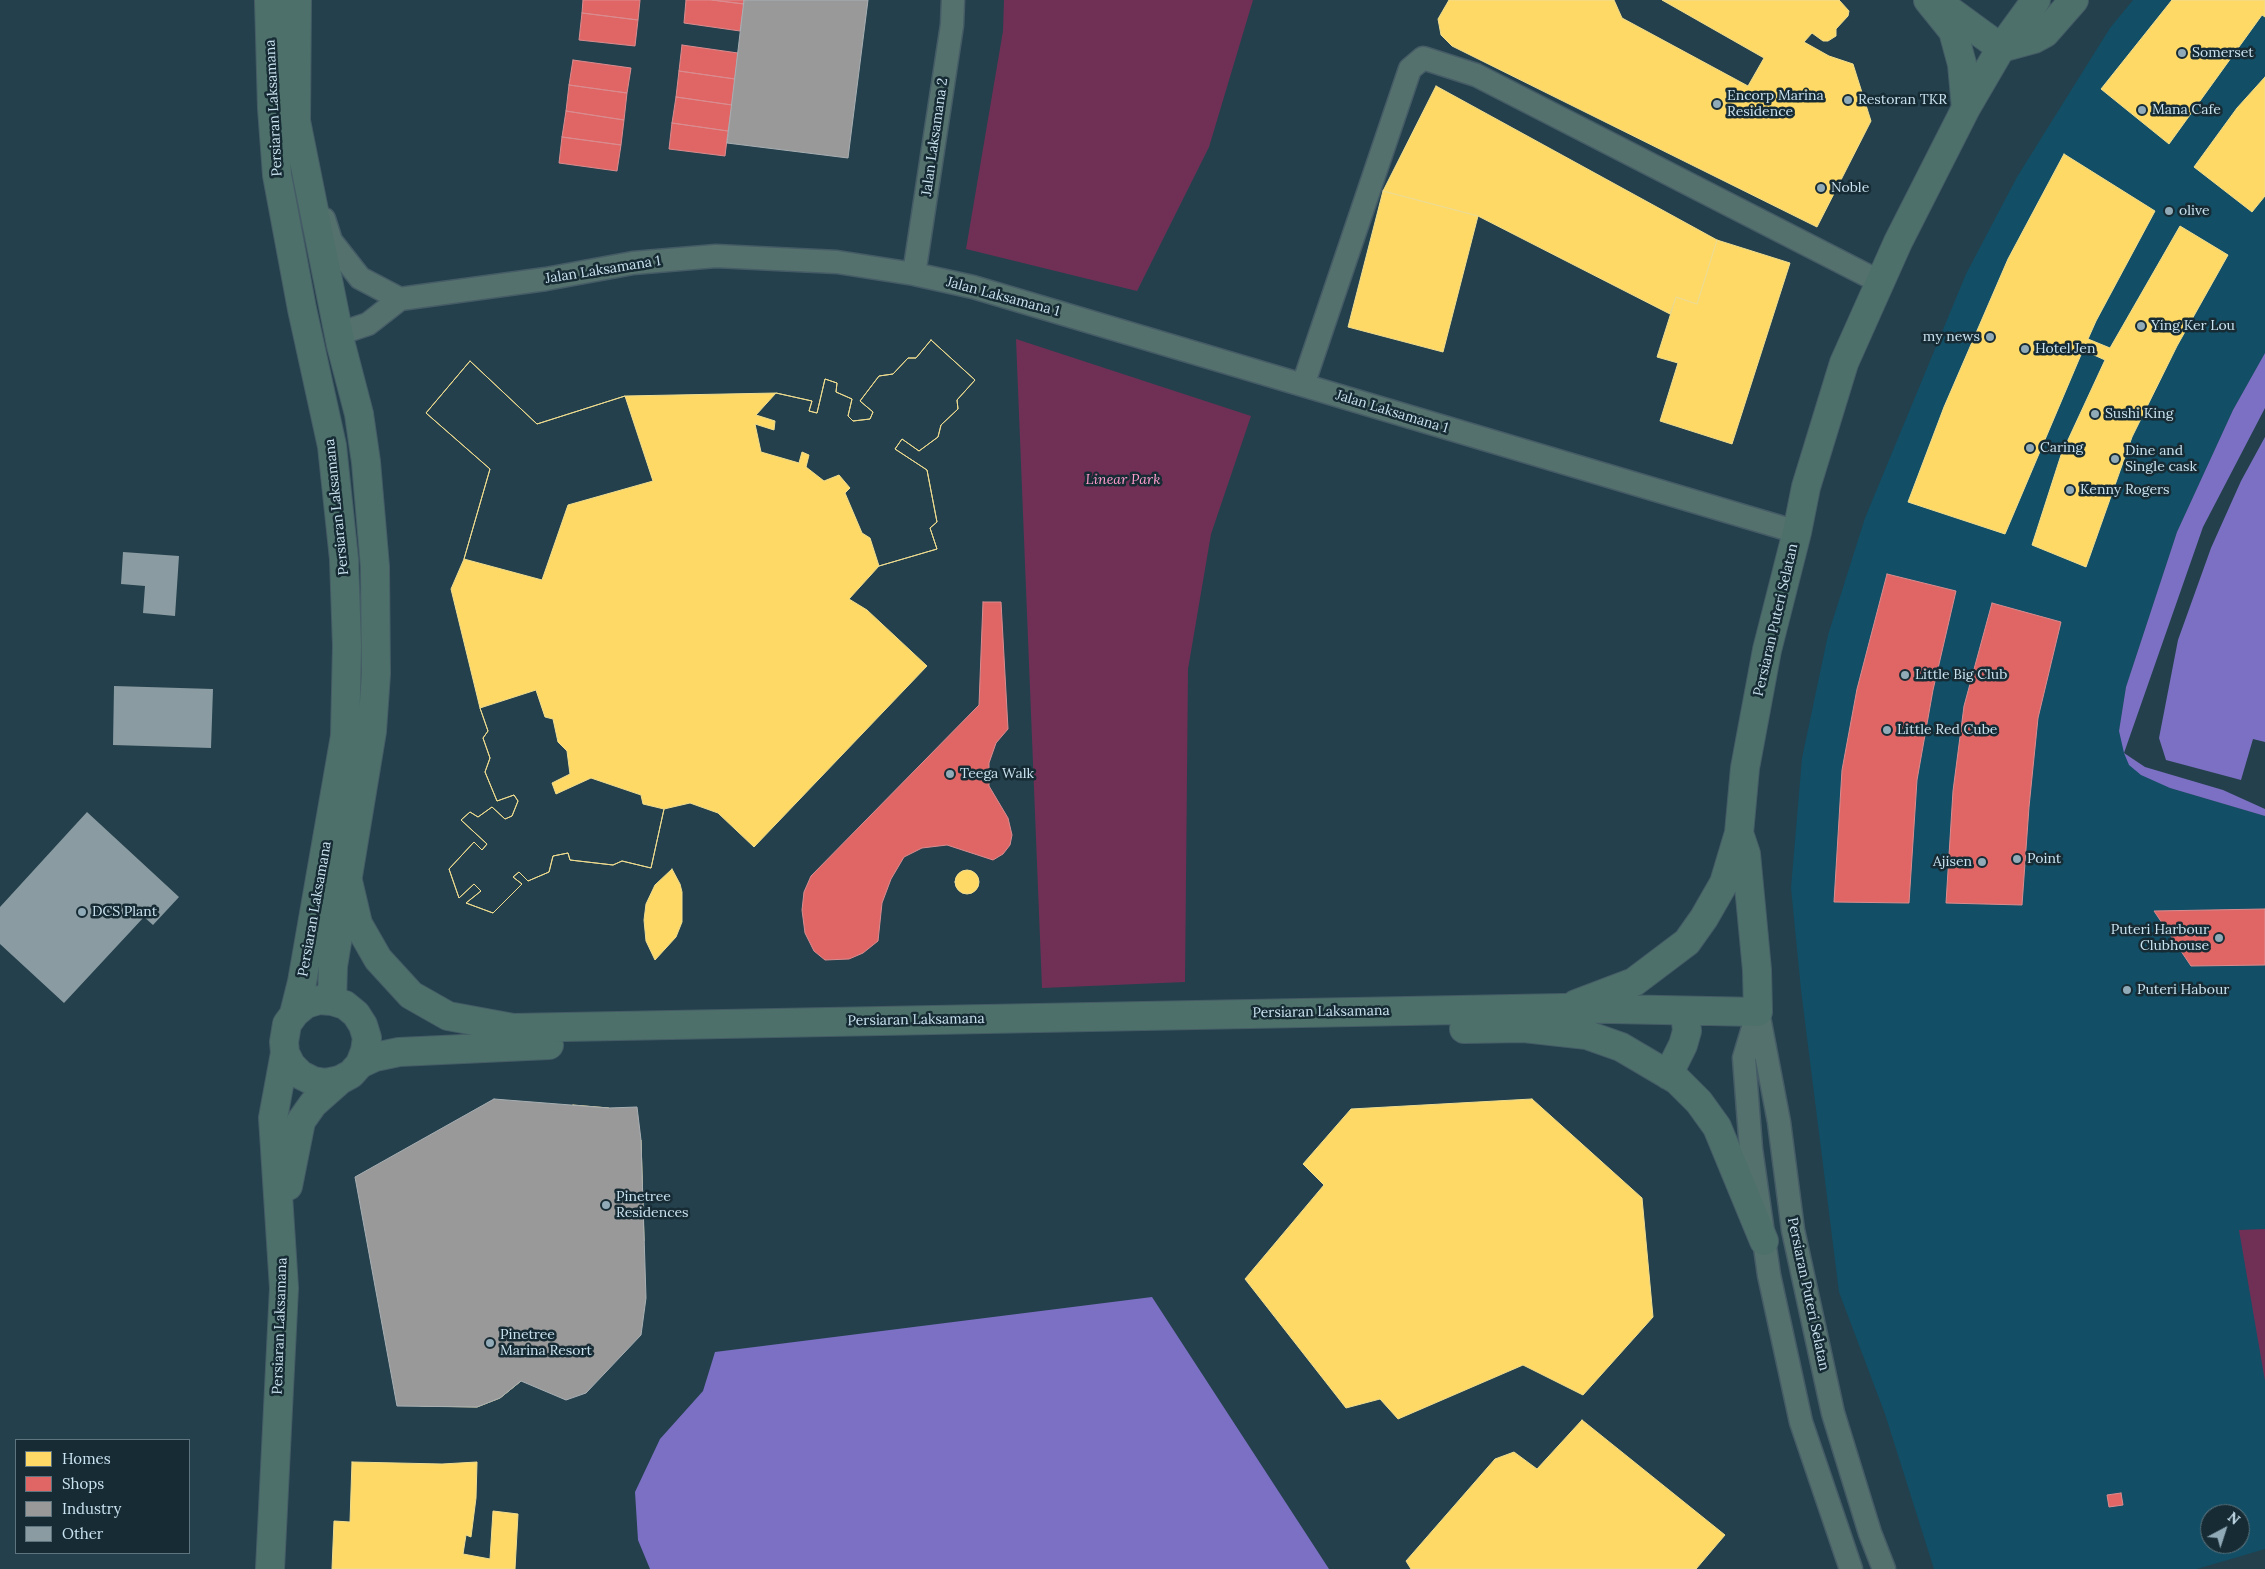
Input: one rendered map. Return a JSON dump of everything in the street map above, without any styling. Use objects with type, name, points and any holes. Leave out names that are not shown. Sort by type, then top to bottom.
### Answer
[{"type":"street","name":"Persiaran Laksamana","points":[[269,0],[272,108],[277,175],[302,309],[332,446],[344,559],[347,646],[345,736],[302,982],[294,1014]]},
{"type":"street","name":"Persiaran Laksamana","points":[[297,0],[296,121],[339,332],[362,433],[376,567],[376,674],[372,731],[333,966],[332,1001]]},
{"type":"street","name":"Jalan Laksamana 2","points":[[914,274],[951,35],[953,0]]},
{"type":"street","points":[[1928,0],[1953,31],[1962,64],[1966,108]]},
{"type":"street","points":[[1934,0],[2001,48],[2034,40],[2045,33],[2074,0]]},
{"type":"street","name":"Persiaran Puteri Selatan","points":[[1884,1569],[1870,1533],[1833,1413],[1793,1230],[1779,1122],[1758,1012],[1757,970],[1747,864],[1739,833],[1745,768],[1767,650],[1797,532],[1806,487],[1844,363],[1898,242],[1966,108],[2001,48],[2036,0]]},
{"type":"street","points":[[1303,385],[1410,69],[1423,58],[1476,75],[1880,282]]},
{"type":"street","points":[[296,121],[331,241],[360,278],[400,299],[368,324],[339,332]]},
{"type":"street","name":"Jalan Laksamana 1","points":[[400,299],[546,278],[633,263],[716,256],[837,262],[914,274],[974,287],[1797,532]]},
{"type":"street","points":[[1564,1008],[1634,982],[1688,942],[1724,883],[1739,833]]},
{"type":"street","name":"Persiaran Laksamana","points":[[347,877],[358,924],[378,959],[411,995],[448,1016],[513,1028],[1564,1008],[1685,1012],[1758,1012]]},
{"type":"street","points":[[281,1222],[301,1122],[313,1104],[350,1072],[366,1051],[367,1038],[363,1025],[356,1014],[345,1005],[319,1000],[306,1004],[294,1014],[285,1030],[285,1053],[291,1065],[307,1078],[326,1083],[350,1072],[375,1057],[399,1052],[564,1044],[1524,1028],[1587,1035],[1621,1047],[1677,1080],[1699,1102],[1717,1128],[1764,1241]]},
{"type":"street","points":[[1668,1075],[1683,1045],[1687,1031],[1685,1012]]},
{"type":"street","name":"Persiaran Puteri Selatan","points":[[1758,1012],[1744,1058],[1751,1149],[1769,1275],[1801,1422],[1851,1569]]},
{"type":"street","points":[[367,1038],[513,1028]]},
{"type":"street","name":"Persiaran Laksamana","points":[[270,1569],[284,1288],[273,1118],[285,1053]]},
{"type":"shaded area","points":[[2133,0],[2265,0],[2265,353],[2233,410],[2177,532],[2126,687],[2119,731],[2170,788],[2265,816],[2265,1549],[2250,1553],[2250,1504],[2200,1504],[2200,1554],[2248,1554],[2197,1569],[1934,1569],[1885,1414],[1839,1292],[1801,990],[1791,888],[1802,758],[1828,635],[1865,518],[1966,274],[2017,177],[2110,28]]},
{"type":"shaded area","points":[[2265,353],[2265,816],[2170,788],[2141,775],[2129,765],[2119,731],[2126,687],[2177,532],[2233,410]]},
{"type":"shaded area","points":[[1152,1297],[1329,1569],[650,1569],[638,1540],[635,1492],[660,1439],[703,1391],[715,1352]]},
{"type":"green space","points":[[1004,0],[1253,0],[1209,147],[1137,291],[966,249],[1003,31]]},
{"type":"green space","name":"Linear Park","points":[[1016,339],[1251,416],[1211,534],[1188,669],[1185,982],[1042,988]]},
{"type":"green space","points":[[2265,1229],[2265,1381],[2239,1230]]},
{"type":"pier","points":[[2265,408],[2265,437],[2241,481],[2211,548],[2178,640],[2159,738],[2166,760],[2241,780],[2253,739],[2265,742],[2265,809],[2223,790],[2145,767],[2124,753],[2203,527]]},
{"type":"building: Homes","name":"Encorp Marina Residence","points":[[1449,0],[1614,0],[1622,18],[1748,86],[1764,58],[1662,0],[1839,0],[1849,11],[1848,16],[1836,29],[1836,36],[1828,41],[1823,41],[1812,33],[1804,42],[1829,56],[1853,64],[1871,121],[1817,227],[1452,46],[1441,35],[1438,19]]},
{"type":"building: Homes","name":"Somerset","points":[[2172,0],[2265,0],[2265,17],[2262,15],[2169,144],[2101,89]]},
{"type":"building: Homes","name":"Somerset","points":[[2265,77],[2265,196],[2252,212],[2194,167],[2237,108]]},
{"type":"building: Homes","points":[[1436,86],[1717,240],[1697,304],[1676,297],[1670,314],[1478,216],[1383,191]]},
{"type":"building: Homes","points":[[2064,154],[2155,211],[2088,339],[2110,348],[2180,226],[2228,255],[2177,346],[2132,437],[2086,567],[2032,545],[2061,455],[2105,360],[2083,350],[2005,534],[1908,502],[1944,407],[2008,259]]},
{"type":"building: Homes","points":[[1383,191],[1478,216],[1443,352],[1348,327]]},
{"type":"building: Homes","points":[[1717,240],[1790,263],[1732,444],[1660,421],[1678,363],[1657,357],[1676,297],[1697,304]]},
{"type":"building: Homes","points":[[931,340],[975,380],[957,400],[958,409],[941,425],[938,437],[919,451],[902,439],[895,449],[927,470],[937,522],[930,528],[937,549],[879,566],[870,538],[862,533],[845,493],[850,488],[839,475],[824,481],[806,467],[809,455],[802,452],[799,463],[761,452],[755,424],[774,430],[775,421],[756,415],[776,393],[812,401],[809,411],[817,413],[825,379],[837,383],[836,392],[852,399],[848,416],[853,421],[870,419],[873,412],[860,401],[879,376],[893,374],[908,358],[916,358]]},
{"type":"building: Homes","points":[[931,340],[975,380],[957,400],[958,409],[941,425],[938,437],[919,451],[902,439],[895,449],[927,470],[937,522],[930,528],[937,549],[879,566],[849,599],[867,610],[927,666],[754,847],[718,813],[690,803],[664,809],[651,868],[622,861],[613,865],[570,860],[568,853],[553,856],[549,872],[528,881],[519,872],[513,877],[522,884],[493,913],[466,903],[481,891],[474,884],[459,898],[449,869],[474,842],[482,850],[487,844],[461,820],[470,812],[478,817],[492,807],[505,819],[512,816],[518,801],[514,795],[497,801],[485,772],[490,758],[483,738],[488,731],[480,708],[451,589],[464,559],[490,469],[426,413],[470,361],[537,424],[625,396],[776,393],[812,401],[809,411],[817,413],[825,379],[837,383],[836,392],[852,399],[848,416],[853,421],[870,419],[873,412],[860,401],[879,376],[893,374],[908,358],[916,358]]},
{"type":"building: Homes","points":[[470,361],[537,424],[625,396],[653,481],[568,505],[542,580],[464,559],[490,469],[426,413]]},
{"type":"building: Homes","points":[[536,690],[545,717],[553,719],[558,742],[567,751],[570,774],[552,783],[556,794],[591,778],[641,795],[643,804],[664,809],[651,868],[622,861],[613,865],[570,860],[568,853],[553,856],[549,872],[528,881],[519,872],[513,877],[522,884],[493,913],[466,903],[481,891],[474,884],[459,898],[449,869],[474,842],[482,850],[487,844],[461,820],[470,812],[478,817],[492,807],[505,819],[512,816],[518,801],[514,795],[497,801],[485,772],[490,758],[483,738],[488,731],[480,708]]},
{"type":"building: Homes","points":[[672,869],[682,892],[682,922],[676,937],[655,960],[646,941],[644,920],[646,904],[655,885]]},
{"type":"building: Homes","points":[[967,870],[975,874],[979,882],[975,890],[967,894],[959,890],[955,882],[959,874]]},
{"type":"building: Homes","points":[[1532,1099],[1642,1198],[1653,1317],[1583,1395],[1523,1365],[1398,1419],[1380,1399],[1346,1408],[1245,1279],[1324,1185],[1303,1164],[1351,1109]]},
{"type":"building: Homes","name":"Pinetree Residences","points":[[573,1105],[609,1108],[608,1126],[631,1127],[630,1139],[641,1140],[644,1241],[615,1247],[601,1267],[580,1242],[581,1228],[568,1227],[571,1183],[587,1184],[588,1153],[570,1152]]},
{"type":"building: Homes","name":"Pinetree Marina Resort","points":[[539,1270],[558,1283],[549,1297],[571,1311],[539,1364],[521,1381],[500,1398],[477,1407],[422,1406],[409,1404],[400,1398],[395,1389],[392,1371],[396,1362],[401,1355],[410,1350],[430,1349],[417,1297],[439,1292],[446,1314],[482,1316],[515,1277],[529,1286]]},
{"type":"building: Homes","points":[[1582,1420],[1725,1535],[1696,1569],[1411,1569],[1406,1561],[1495,1459],[1514,1452],[1537,1469]]},
{"type":"building: Homes","points":[[352,1462],[442,1464],[477,1462],[476,1498],[471,1537],[466,1535],[463,1554],[490,1559],[493,1511],[518,1514],[515,1569],[332,1569],[334,1521],[350,1522]]},
{"type":"building: Shops","points":[[583,0],[640,0],[638,20],[582,13]]},
{"type":"building: Shops","points":[[686,0],[712,0],[744,4],[740,31],[684,23]]},
{"type":"building: Shops","points":[[712,0],[744,0],[744,4]]},
{"type":"building: Shops","points":[[582,13],[638,20],[635,46],[579,40]]},
{"type":"building: Shops","points":[[682,45],[738,53],[735,79],[679,71]]},
{"type":"building: Shops","points":[[573,60],[631,68],[627,93],[569,85]]},
{"type":"building: Shops","points":[[679,71],[735,79],[732,105],[676,97]]},
{"type":"building: Shops","points":[[569,85],[627,93],[624,120],[566,111]]},
{"type":"building: Shops","points":[[676,97],[732,105],[728,131],[672,123]]},
{"type":"building: Shops","points":[[566,111],[624,120],[621,145],[562,137]]},
{"type":"building: Shops","points":[[672,123],[728,131],[725,156],[669,149]]},
{"type":"building: Shops","points":[[562,137],[621,145],[617,171],[559,163]]},
{"type":"building: Shops","name":"Little Red Cube","points":[[1887,574],[1956,591],[1933,690],[1917,780],[1909,903],[1834,902],[1842,770],[1857,689]]},
{"type":"building: Shops","name":"Teega Walk","points":[[983,602],[1001,602],[1008,729],[996,743],[989,763],[989,786],[1008,818],[1012,835],[1010,845],[1003,854],[993,860],[947,845],[922,848],[904,857],[891,879],[882,903],[878,941],[863,953],[849,959],[825,960],[814,951],[805,933],[802,910],[804,892],[811,876],[979,705]]},
{"type":"building: Shops","points":[[1992,603],[2061,622],[2038,718],[2022,905],[1946,903],[1953,791],[1964,706]]},
{"type":"building: Shops","name":"Puteri Harbour Clubhouse","points":[[2265,909],[2265,965],[2191,966],[2154,911]]},
{"type":"building: Shops","points":[[2121,1493],[2123,1505],[2109,1507],[2107,1495]]},
{"type":"building: Industry","points":[[744,0],[868,0],[848,158],[727,143]]},
{"type":"building: Industry","points":[[494,1099],[609,1108],[637,1107],[641,1140],[646,1298],[641,1335],[586,1393],[566,1400],[521,1381],[500,1398],[477,1407],[397,1406],[355,1177]]},
{"type":"building: Other","points":[[123,552],[179,556],[175,616],[143,613],[145,586],[121,584]]},
{"type":"building: Other","points":[[114,686],[213,689],[211,748],[113,745]]},
{"type":"building: Other","name":"DCS Plant","points":[[87,812],[179,897],[153,925],[144,917],[64,1003],[0,944],[0,907]]},
{"type":"place","name":"Somerset","points":[[2182,53]]},
{"type":"place","name":"Restoran TKR","points":[[1848,100]]},
{"type":"place","name":"Encorp Marina Residence","points":[[1717,104]]},
{"type":"place","name":"Mana Cafe","points":[[2142,110]]},
{"type":"place","name":"Noble","points":[[1821,188]]},
{"type":"place","name":"olive","points":[[2169,211]]},
{"type":"place","name":"Ying Ker Lou","points":[[2141,326]]},
{"type":"place","name":"my news","points":[[1990,337]]},
{"type":"place","name":"Hotel Jen","points":[[2025,349]]},
{"type":"place","name":"Sushi King","points":[[2095,414]]},
{"type":"place","name":"Caring","points":[[2030,448]]},
{"type":"place","name":"Dine and Single cask","points":[[2115,459]]},
{"type":"place","name":"Kenny Rogers","points":[[2070,490]]},
{"type":"place","name":"Little Big Club","points":[[1905,675]]},
{"type":"place","name":"Little Red Cube","points":[[1887,730]]},
{"type":"place","name":"Teega Walk","points":[[950,774]]},
{"type":"place","name":"Point","points":[[2017,859]]},
{"type":"place","name":"Ajisen","points":[[1982,862]]},
{"type":"place","name":"DCS Plant","points":[[82,912]]},
{"type":"place","name":"Puteri Harbour Clubhouse","points":[[2219,938]]},
{"type":"place","name":"Puteri Habour","points":[[2127,990]]},
{"type":"place","name":"Pinetree Residences","points":[[606,1205]]},
{"type":"place","name":"Pinetree Marina Resort","points":[[490,1343]]}]
